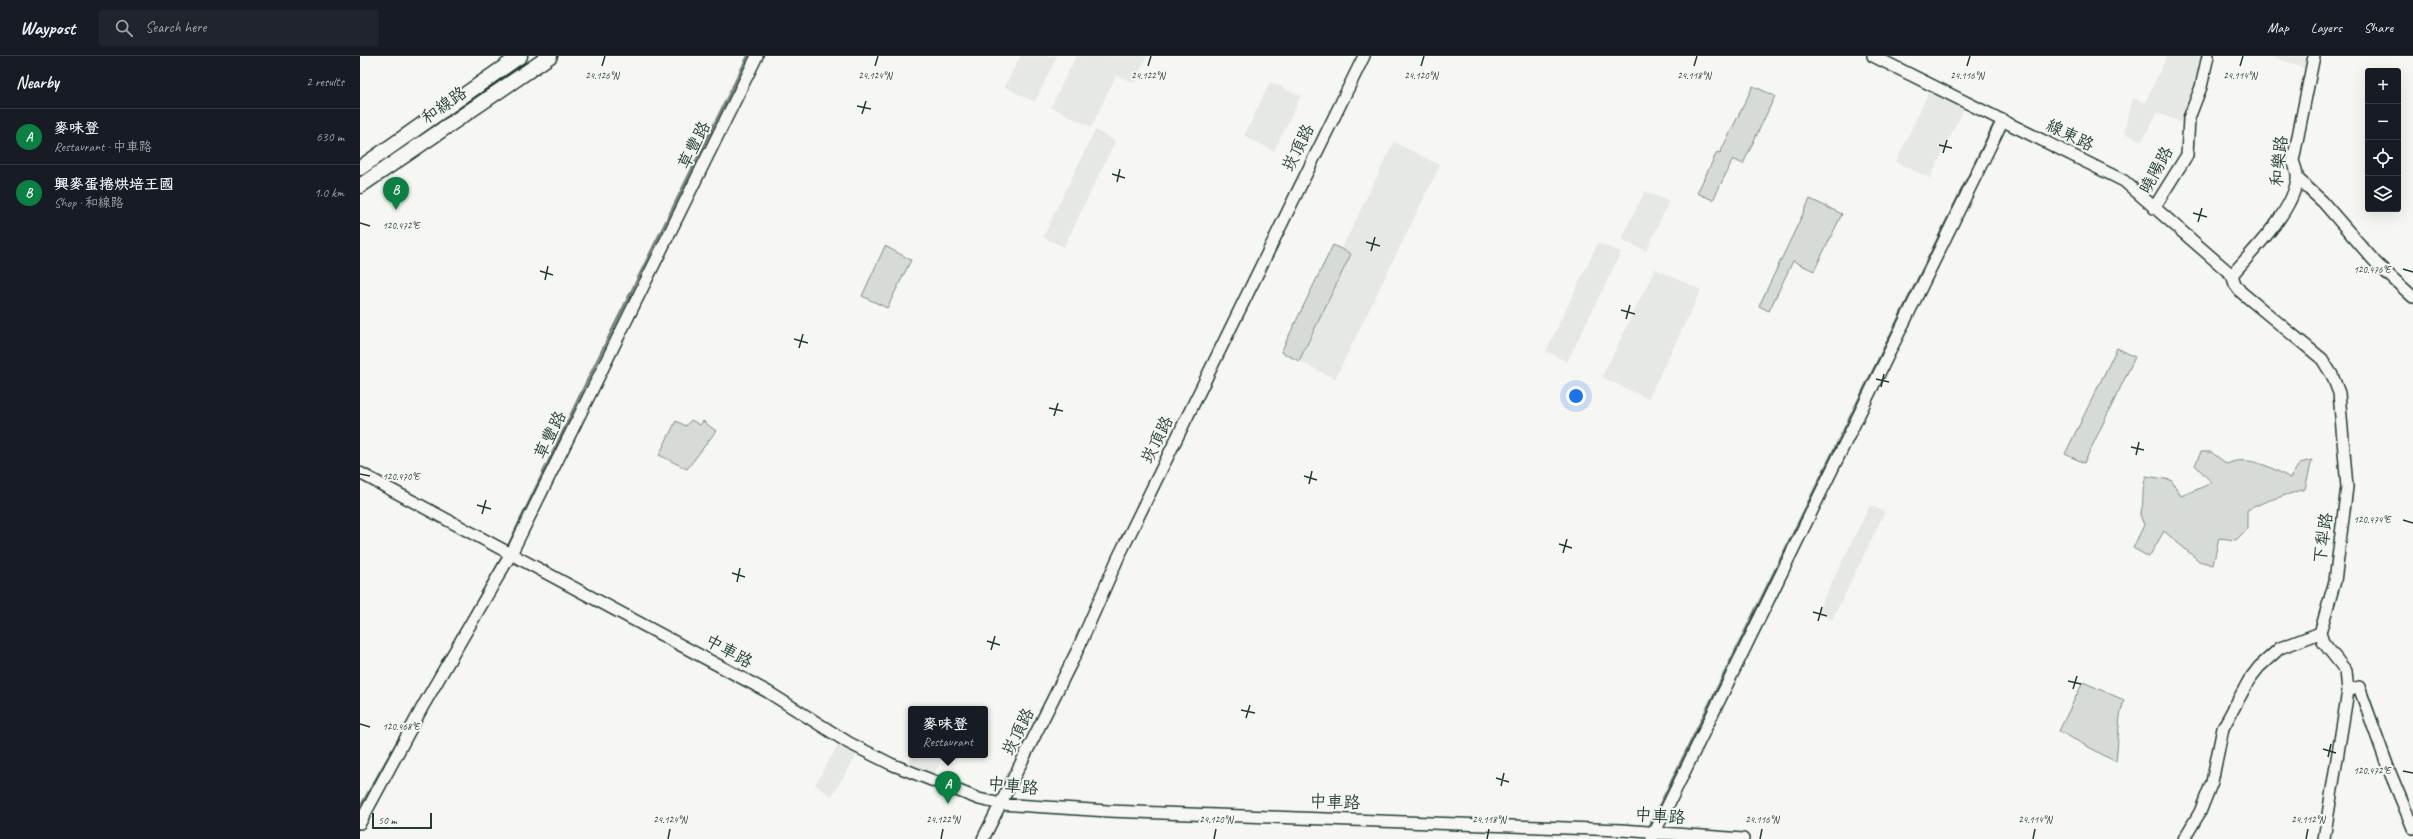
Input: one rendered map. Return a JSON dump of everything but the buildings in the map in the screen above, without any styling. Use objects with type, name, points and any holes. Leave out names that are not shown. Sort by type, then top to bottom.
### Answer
[{"type":"main road","name":"和線路","points":[[360,168],[520,56]]},
{"type":"main road","name":"和線路","points":[[360,186],[550,56]]},
{"type":"street","name":"草豐路","points":[[360,823],[423,706],[511,554],[757,56]]},
{"type":"street","name":"崁頂路","points":[[983,839],[1002,804],[1077,651],[1118,558],[1364,56]]},
{"type":"street","name":"線東路","points":[[1873,56],[2124,181],[2232,275]]},
{"type":"street","name":"曉陽路","points":[[2154,208],[2187,155],[2189,118],[2201,87],[2208,56]]},
{"type":"street","name":"和樂路","points":[[2232,275],[2286,208],[2297,178],[2293,161],[2314,56]]},
{"type":"street","points":[[1653,836],[2003,120]]},
{"type":"street","points":[[2297,178],[2323,202],[2377,264],[2413,297]]},
{"type":"street","name":"下犁路","points":[[2232,275],[2235,284],[2241,292],[2322,358],[2332,375],[2339,393],[2347,487],[2335,582],[2320,633]]},
{"type":"street","name":"中車路","points":[[360,473],[768,692],[849,743],[891,764],[979,799],[1002,804],[1108,811],[1743,839]]},
{"type":"street","points":[[2184,839],[2200,812],[2212,782],[2223,728],[2249,680],[2259,667],[2280,648],[2320,633],[2323,642],[2346,671],[2348,691],[2324,839]]},
{"type":"street","points":[[2348,691],[2359,686],[2389,770],[2413,828]]},
{"type":"shaded area","points":[[1020,56],[1057,56],[1035,102],[1005,87]]},
{"type":"shaded area","points":[[1076,56],[1147,56],[1134,83],[1116,75],[1091,127],[1051,107]]},
{"type":"shaded area","points":[[2167,56],[2201,56],[2209,60],[2185,124],[2157,113],[2142,141],[2124,133],[2133,98],[2145,103]]},
{"type":"shaded area","points":[[2270,56],[2314,56],[2313,71]]},
{"type":"shaded area","points":[[1270,82],[1301,96],[1274,151],[1244,136]]},
{"type":"shaded area","points":[[1753,86],[1775,96],[1743,164],[1733,159],[1713,200],[1697,193],[1717,152],[1720,153]]},
{"type":"shaded area","points":[[1930,90],[1965,106],[1930,178],[1896,162]]},
{"type":"shaded area","points":[[1095,130],[1115,141],[1064,247],[1043,237]]},
{"type":"shaded area","points":[[1394,142],[1440,165],[1335,379],[1299,361],[1351,255],[1341,250]]},
{"type":"shaded area","points":[[1645,191],[1669,202],[1646,251],[1621,239]]},
{"type":"shaded area","points":[[1810,199],[1842,214],[1814,271],[1793,261],[1769,311],[1759,306]]},
{"type":"shaded area","points":[[1598,243],[1621,252],[1567,362],[1546,351]]},
{"type":"shaded area","points":[[1333,245],[1351,254],[1299,361],[1281,352]]},
{"type":"shaded area","points":[[885,246],[911,260],[887,308],[862,296]]},
{"type":"shaded area","points":[[1655,269],[1701,290],[1648,399],[1602,377]]},
{"type":"shaded area","points":[[2117,348],[2135,357],[2084,463],[2065,454]]},
{"type":"shaded area","points":[[691,420],[700,425],[703,421],[716,431],[687,469],[659,455],[676,421],[686,426]]},
{"type":"shaded area","points":[[2201,452],[2211,452],[2227,464],[2235,461],[2251,461],[2276,470],[2290,478],[2300,463],[2312,460],[2305,489],[2267,501],[2247,510],[2247,529],[2236,540],[2219,538],[2213,565],[2199,561],[2164,531],[2149,557],[2133,548],[2144,525],[2140,515],[2146,476],[2171,480],[2181,496],[2212,483],[2195,465]]},
{"type":"shaded area","points":[[1870,505],[1885,512],[1832,620],[1817,613]]},
{"type":"shaded area","points":[[2083,682],[2124,700],[2120,716],[2116,762],[2059,731]]},
{"type":"shaded area","points":[[840,742],[859,751],[832,796],[815,785]]},
{"type":"shaded area","points":[[912,758],[942,758],[935,773],[909,763]]},
{"type":"waterway","points":[[507,548],[585,385],[748,56]]},
{"type":"waterway","points":[[1648,829],[1994,124]]},
{"type":"waterway","points":[[440,666],[504,554]]},
{"type":"waterway","points":[[360,807],[414,712]]},
{"type":"place","name":"興麥蛋捲烘培王國","points":[[396,210]]},
{"type":"place","name":"麥味登","points":[[948,804]]}]
